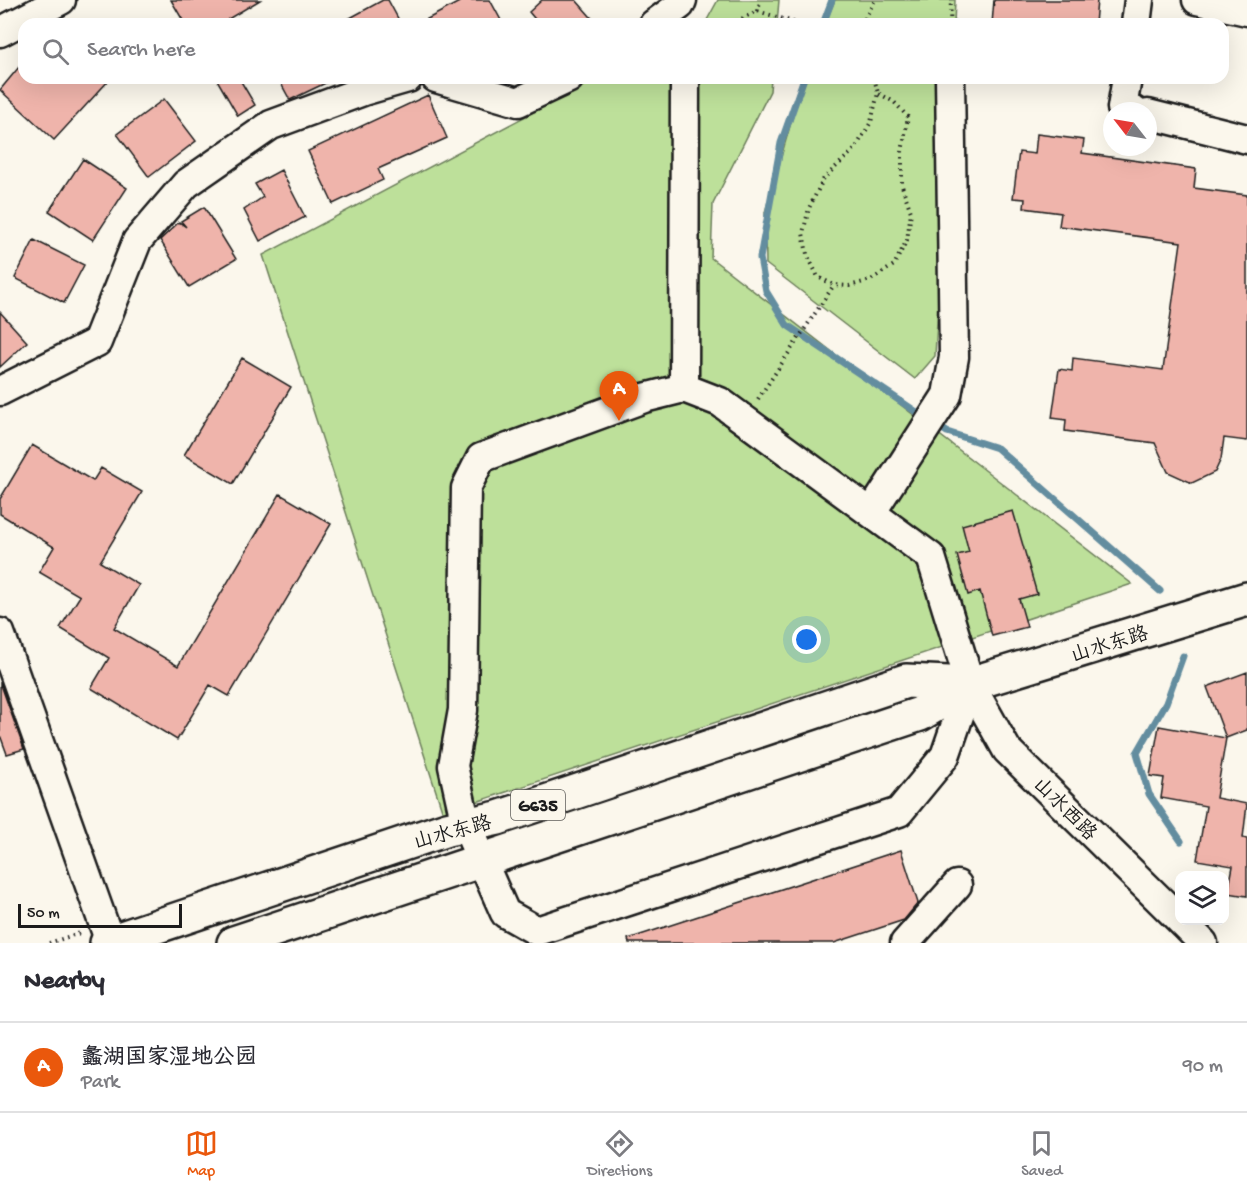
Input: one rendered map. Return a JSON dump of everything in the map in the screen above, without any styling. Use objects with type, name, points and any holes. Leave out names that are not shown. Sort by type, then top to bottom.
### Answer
[{"type":"highway","name":"山水东路","points":[[234,943],[920,714],[970,684],[1247,599]]},
{"type":"highway","name":"山水东路","points":[[109,943],[466,825],[498,818],[906,681],[970,684]]},
{"type":"street","points":[[27,18],[61,0]]},
{"type":"street","points":[[662,18],[680,5],[682,0]]},
{"type":"street","points":[[1137,18],[1139,0]]},
{"type":"street","points":[[1197,0],[1247,11]]},
{"type":"street","points":[[0,32],[18,23]]},
{"type":"street","points":[[0,391],[97,342],[137,241],[186,184],[270,125],[387,84]]},
{"type":"street","points":[[456,84],[518,102],[556,84]]},
{"type":"street","points":[[685,84],[684,388],[644,398],[481,458],[466,488],[463,710],[453,766],[466,825],[480,861],[505,913],[537,931],[899,812],[945,756],[970,684]]},
{"type":"street","points":[[871,513],[947,395],[954,357],[950,84]]},
{"type":"street","points":[[1123,102],[1126,84]]},
{"type":"street","points":[[1157,116],[1247,139]]},
{"type":"street","name":"山水西路","points":[[684,388],[720,402],[930,557],[970,684],[1007,750],[1175,915]]},
{"type":"street","points":[[0,633],[109,943]]},
{"type":"street","points":[[905,943],[957,885]]},
{"type":"street","name":"山水西路","points":[[1185,925],[1203,943]]},
{"type":"path","points":[[758,11],[761,0]]},
{"type":"path","points":[[865,18],[875,0]]},
{"type":"path","points":[[950,18],[951,0]]},
{"type":"path","points":[[743,18],[758,11],[780,18]]},
{"type":"path","points":[[876,84],[878,93],[871,122],[855,149],[824,178],[809,208],[802,233],[807,254],[818,277],[834,285],[849,286],[871,280],[894,265],[907,240],[911,212],[902,186],[902,152],[908,117],[894,102],[878,93]]},
{"type":"path","points":[[769,383],[834,285]]},
{"type":"green space","points":[[718,0],[779,0],[778,18],[708,18]]},
{"type":"green space","points":[[835,0],[955,0],[954,18],[828,18]]},
{"type":"green space","points":[[587,84],[771,84],[770,91],[713,204],[711,258],[1132,584],[443,813],[263,255]]},
{"type":"green space","points":[[802,84],[951,84],[935,356],[915,379],[766,264],[765,212]]},
{"type":"building","points":[[171,0],[260,0],[230,18],[182,18]]},
{"type":"building","points":[[383,0],[388,0],[398,18],[350,18]]},
{"type":"building","points":[[463,0],[490,0],[500,18],[429,18]]},
{"type":"building","points":[[542,0],[576,0],[592,18],[534,18],[529,12]]},
{"type":"building","points":[[994,0],[1097,0],[1096,18],[992,18]]},
{"type":"building","points":[[18,68],[18,84],[105,84],[54,140],[0,90]]},
{"type":"building","points":[[219,84],[243,84],[255,105],[238,116]]},
{"type":"building","points":[[281,84],[323,84],[290,100]]},
{"type":"building","points":[[428,95],[447,138],[378,169],[383,180],[333,204],[308,151]]},
{"type":"building","points":[[164,99],[196,141],[149,177],[117,134]]},
{"type":"building","points":[[1037,134],[1084,140],[1082,153],[1196,169],[1194,188],[1247,195],[1247,441],[1224,438],[1221,459],[1215,472],[1192,483],[1168,472],[1155,443],[1065,431],[1066,420],[1052,418],[1059,369],[1072,371],[1073,358],[1163,370],[1181,242],[1059,226],[1061,213],[1024,208],[1025,199],[1013,198],[1019,152],[1035,154]]},
{"type":"building","points":[[83,159],[127,188],[93,240],[49,211]]},
{"type":"building","points":[[281,170],[305,217],[260,241],[244,210],[263,197],[255,184]]},
{"type":"building","points":[[204,207],[236,259],[189,287],[160,240],[179,222],[186,227],[181,221]]},
{"type":"building","points":[[34,240],[84,265],[64,303],[15,278]]},
{"type":"building","points":[[0,312],[27,342],[0,367]]},
{"type":"building","points":[[242,358],[291,387],[233,484],[184,455]]},
{"type":"building","points":[[32,445],[93,481],[101,468],[142,492],[100,562],[139,585],[114,628],[178,666],[280,494],[331,524],[229,696],[210,685],[177,740],[91,688],[109,658],[60,628],[80,596],[39,572],[54,547],[0,514],[0,499]]},
{"type":"building","points":[[1013,511],[1037,594],[1019,599],[1027,627],[992,636],[980,591],[968,595],[957,555],[969,552],[962,525]]},
{"type":"building","points":[[1247,672],[1247,730],[1226,738],[1207,687]]},
{"type":"building","points":[[0,682],[24,749],[7,754],[0,735]]},
{"type":"building","points":[[1159,726],[1226,738],[1216,798],[1247,804],[1243,838],[1247,839],[1247,896],[1229,893],[1233,866],[1197,860],[1206,806],[1161,798],[1164,778],[1150,776]]},
{"type":"building","points":[[901,850],[918,903],[904,920],[834,943],[629,943],[628,939]]},
{"type":"waterway","points":[[825,18],[832,0]]},
{"type":"waterway","points":[[802,84],[781,143],[760,258],[766,291],[787,325],[924,417]]},
{"type":"waterway","points":[[936,425],[947,432],[997,448],[1160,591]]},
{"type":"waterway","points":[[1181,841],[1149,794],[1137,753],[1166,703],[1183,656]]},
{"type":"place","name":"蠡湖国家湿地公园","points":[[619,421]]}]
